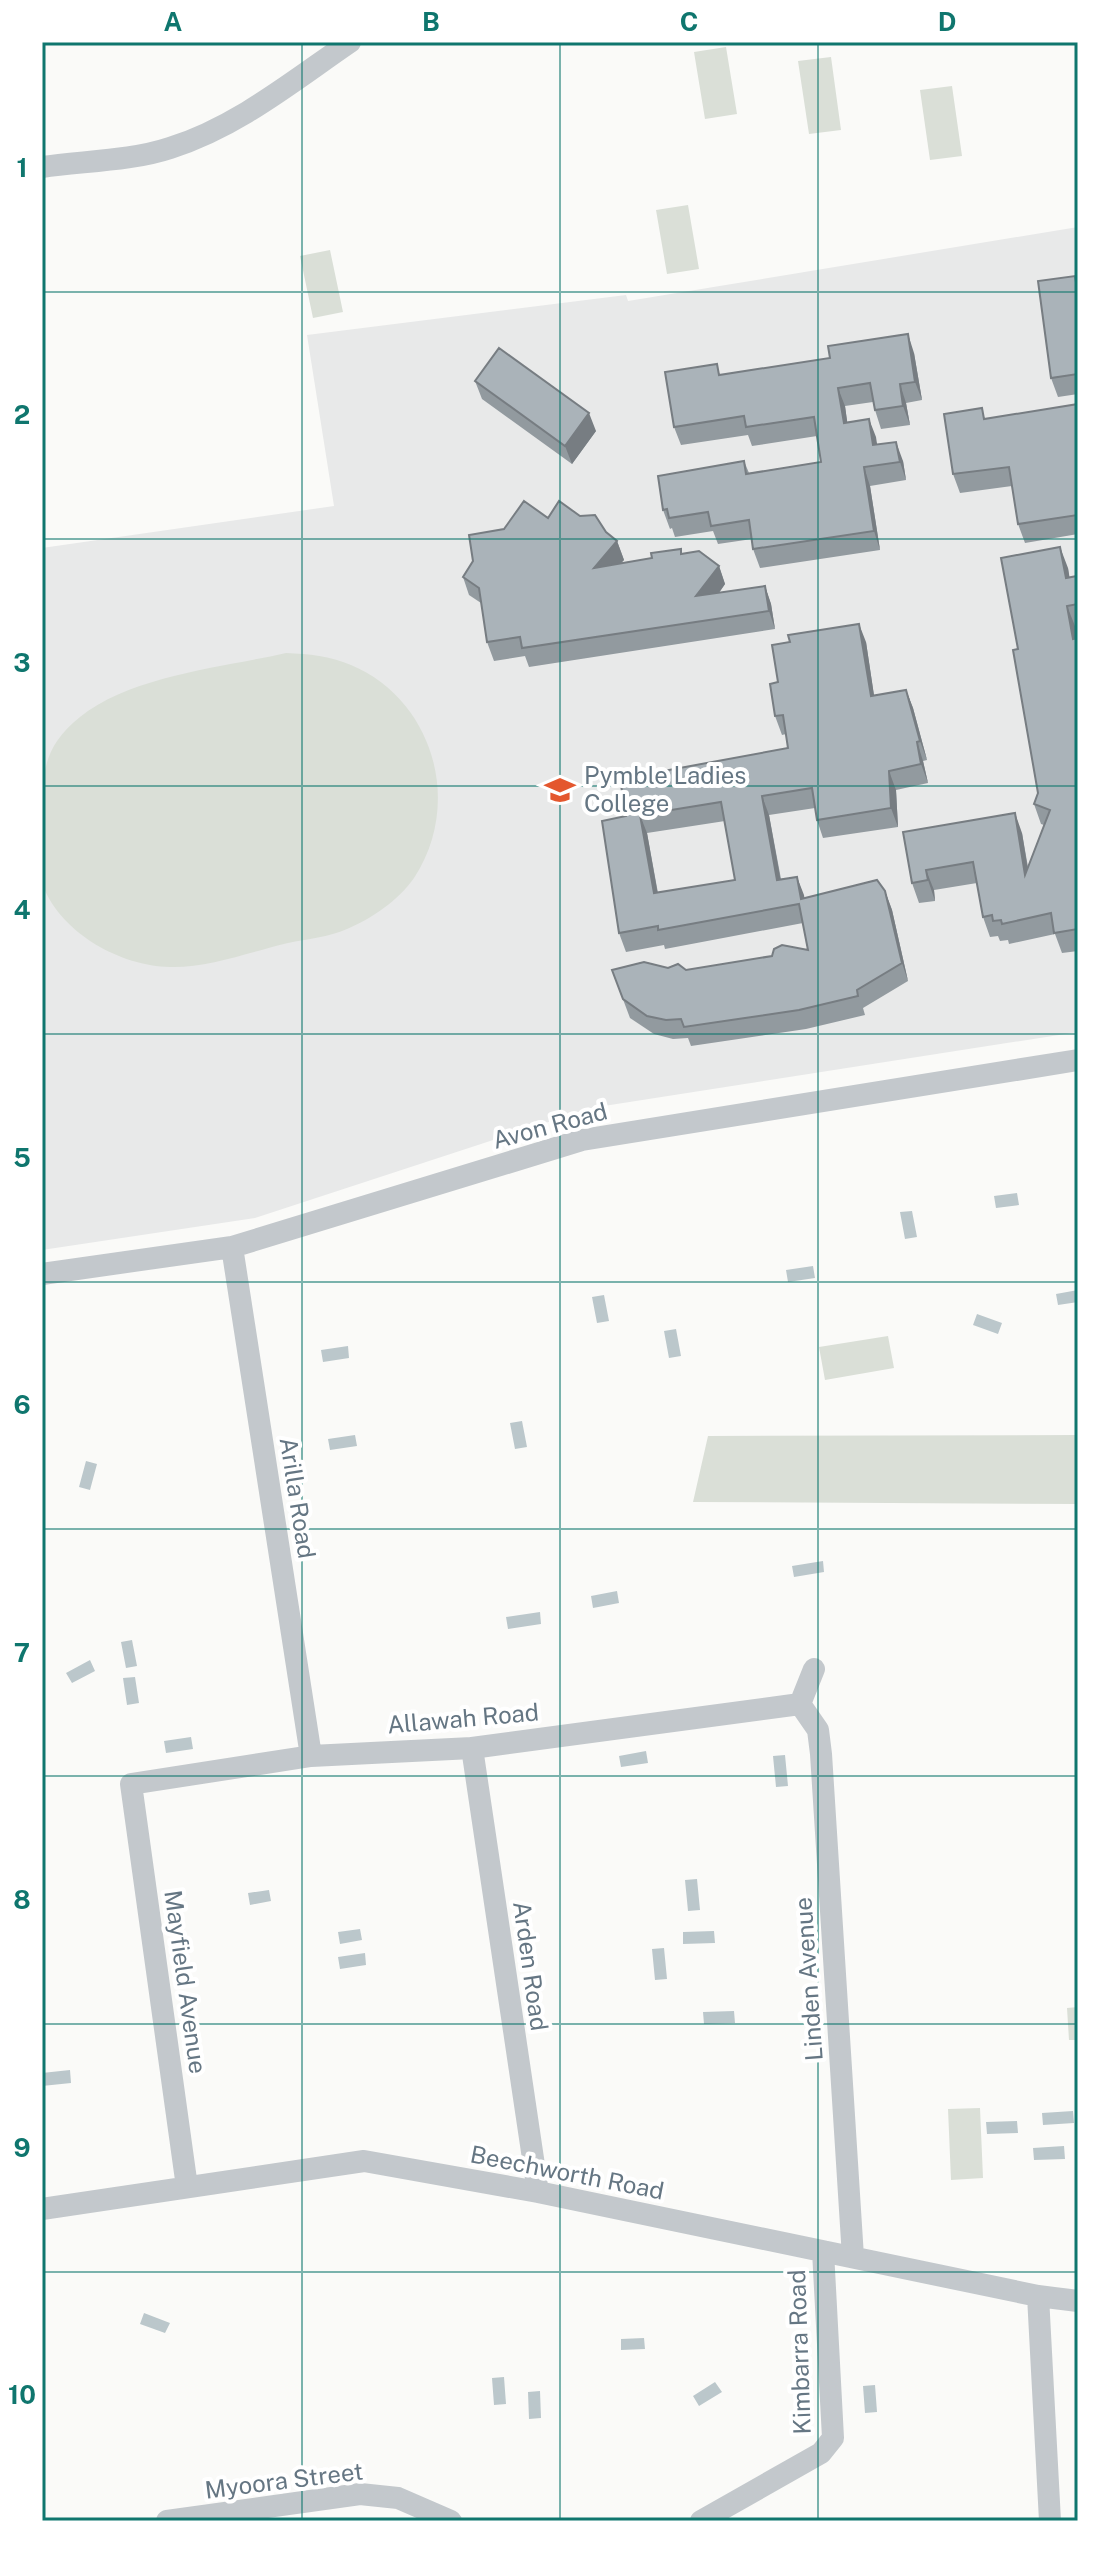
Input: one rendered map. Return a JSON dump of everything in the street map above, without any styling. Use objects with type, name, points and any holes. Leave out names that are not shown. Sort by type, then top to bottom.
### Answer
[{"type":"street","points":[[42,167],[167,150],[201,137],[233,121],[350,42]]},
{"type":"street","name":"Avon Road","points":[[42,1274],[232,1247],[582,1140],[1078,1060]]},
{"type":"street","name":"Arilla Road","points":[[232,1247],[311,1756]]},
{"type":"street","points":[[800,1704],[814,1669]]},
{"type":"street","name":"Allawah Road","points":[[131,1784],[311,1756],[472,1748],[800,1704]]},
{"type":"street","name":"Linden Avenue","points":[[800,1704],[818,1730],[821,1754],[853,2257]]},
{"type":"street","name":"Arden Road","points":[[472,1748],[538,2192]]},
{"type":"street","name":"Mayfield Avenue","points":[[131,1784],[187,2187]]},
{"type":"street","name":"Beechworth Road","points":[[42,2209],[364,2161],[538,2192],[1038,2296],[1078,2301]]},
{"type":"street","name":"Kimbarra Road","points":[[701,2521],[821,2453],[833,2438],[823,2251]]},
{"type":"street","points":[[1038,2296],[1050,2521]]},
{"type":"street","name":"Myoora Street","points":[[167,2521],[360,2494],[398,2498],[451,2521]]},
{"type":"shaded area","points":[[726,47],[737,114],[705,119],[694,52]]},
{"type":"shaded area","points":[[831,57],[841,130],[809,134],[798,61]]},
{"type":"shaded area","points":[[952,86],[962,156],[930,160],[920,90]]},
{"type":"shaded area","points":[[688,205],[699,269],[667,274],[656,210]]},
{"type":"shaded area","name":"Pymble Ladies College","points":[[1078,227],[1078,1032],[591,1108],[255,1218],[42,1250],[42,548],[334,506],[307,335],[626,295],[628,301]]},
{"type":"shaded area","points":[[330,250],[343,312],[313,318],[300,256]]},
{"type":"shaded area","points":[[286,653],[335,659],[380,681],[403,703],[420,728],[432,757],[437,787],[436,818],[429,849],[414,878],[384,908],[347,929],[214,962],[184,967],[151,965],[113,954],[95,944],[64,919],[52,903],[41,879],[44,776],[51,751],[58,740],[80,717],[125,691],[178,675]]},
{"type":"shaded area","points":[[1017,1193],[1019,1205],[996,1208],[994,1196]]},
{"type":"shaded area","points":[[912,1211],[917,1237],[905,1239],[900,1212]]},
{"type":"shaded area","points":[[813,1266],[815,1278],[788,1282],[786,1270]]},
{"type":"shaded area","points":[[1078,1290],[1078,1302],[1058,1305],[1056,1294]]},
{"type":"shaded area","points":[[604,1295],[609,1321],[597,1323],[592,1297]]},
{"type":"shaded area","points":[[977,1314],[1002,1323],[998,1334],[973,1325]]},
{"type":"shaded area","points":[[676,1329],[681,1356],[669,1358],[664,1331]]},
{"type":"shaded area","points":[[888,1336],[894,1368],[825,1380],[819,1347]]},
{"type":"shaded area","points":[[348,1346],[349,1358],[323,1362],[321,1350]]},
{"type":"shaded area","points":[[522,1421],[527,1447],[515,1449],[510,1423]]},
{"type":"shaded area","points":[[355,1435],[357,1446],[330,1450],[328,1439]]},
{"type":"shaded area","points":[[1078,1435],[1078,1504],[693,1502],[708,1436]]},
{"type":"shaded area","points":[[86,1461],[97,1464],[90,1490],[79,1487]]},
{"type":"shaded area","points":[[823,1561],[824,1572],[794,1577],[792,1566]]},
{"type":"shaded area","points":[[617,1591],[619,1603],[593,1608],[591,1596]]},
{"type":"shaded area","points":[[540,1612],[541,1624],[508,1629],[506,1617]]},
{"type":"shaded area","points":[[132,1640],[137,1666],[126,1668],[121,1642]]},
{"type":"shaded area","points":[[90,1660],[95,1671],[72,1683],[66,1673]]},
{"type":"shaded area","points":[[135,1677],[139,1703],[127,1705],[123,1678]]},
{"type":"shaded area","points":[[191,1737],[193,1749],[166,1753],[164,1741]]},
{"type":"shaded area","points":[[646,1751],[648,1763],[621,1767],[619,1756]]},
{"type":"shaded area","points":[[785,1755],[788,1786],[776,1787],[773,1756]]},
{"type":"shaded area","points":[[697,1879],[700,1910],[688,1911],[685,1880]]},
{"type":"shaded area","points":[[269,1890],[271,1901],[250,1905],[248,1893]]},
{"type":"shaded area","points":[[360,1929],[362,1940],[340,1944],[338,1932]]},
{"type":"shaded area","points":[[714,1931],[715,1943],[683,1944],[683,1932]]},
{"type":"shaded area","points":[[664,1948],[667,1979],[655,1980],[652,1949]]},
{"type":"shaded area","points":[[365,1953],[366,1965],[340,1969],[338,1957]]},
{"type":"shaded area","points":[[1078,2007],[1078,2040],[1069,2040],[1067,2008]]},
{"type":"shaded area","points":[[734,2011],[735,2023],[704,2024],[703,2012]]},
{"type":"shaded area","points":[[70,2070],[71,2083],[42,2086],[42,2073]]},
{"type":"shaded area","points":[[980,2108],[983,2178],[951,2180],[948,2109]]},
{"type":"shaded area","points":[[1073,2111],[1074,2123],[1043,2125],[1042,2113]]},
{"type":"shaded area","points":[[1017,2121],[1018,2133],[987,2134],[986,2122]]},
{"type":"shaded area","points":[[1064,2146],[1065,2159],[1034,2160],[1033,2148]]},
{"type":"shaded area","points":[[144,2313],[170,2323],[165,2333],[140,2324]]},
{"type":"shaded area","points":[[644,2338],[645,2349],[621,2350],[621,2339]]},
{"type":"shaded area","points":[[504,2377],[506,2404],[494,2405],[492,2378]]},
{"type":"shaded area","points":[[715,2382],[722,2392],[699,2406],[693,2396]]},
{"type":"shaded area","points":[[875,2385],[877,2412],[865,2413],[863,2386]]},
{"type":"shaded area","points":[[540,2391],[541,2418],[529,2419],[528,2392]]},
{"type":"building","points":[[1075,276],[1078,294],[1078,374],[1051,378],[1038,281]]},
{"type":"building","points":[[908,334],[915,382],[900,384],[903,406],[875,410],[870,383],[838,388],[844,423],[869,419],[873,445],[896,442],[900,462],[864,467],[874,531],[753,549],[749,520],[711,526],[708,512],[669,518],[667,509],[663,510],[658,476],[744,461],[746,474],[821,462],[814,417],[746,427],[744,416],[674,427],[665,372],[717,364],[719,375],[830,358],[828,346]]},
{"type":"building","points":[[499,348],[589,413],[565,446],[475,381]]},
{"type":"building","points":[[1078,404],[1078,515],[1018,524],[1009,467],[953,474],[944,414],[982,408],[984,419]]},
{"type":"building","points":[[524,501],[548,518],[559,501],[580,516],[595,515],[606,532],[617,541],[594,568],[652,558],[651,553],[681,549],[681,554],[699,551],[719,566],[696,596],[765,586],[769,611],[522,648],[520,637],[487,642],[479,588],[463,577],[473,561],[469,535],[504,529]]},
{"type":"building","points":[[1060,547],[1066,578],[1077,576],[1078,583],[1078,604],[1067,606],[1073,639],[1078,638],[1078,929],[1054,933],[1051,913],[1002,924],[1001,920],[993,921],[992,915],[983,917],[973,862],[926,870],[928,880],[912,883],[903,832],[1015,813],[1025,875],[1050,810],[1034,804],[1038,793],[1013,650],[1018,649],[1001,558]]},
{"type":"building","points":[[859,624],[871,696],[906,690],[920,741],[917,742],[921,764],[889,771],[891,808],[817,820],[812,788],[762,796],[777,880],[797,877],[801,899],[877,880],[885,891],[902,963],[857,990],[858,996],[799,1010],[684,1027],[681,1019],[647,1016],[623,999],[612,970],[644,962],[668,968],[678,964],[686,970],[772,956],[774,949],[782,945],[808,950],[799,904],[658,930],[658,926],[619,933],[602,821],[626,816],[620,779],[788,748],[783,715],[775,716],[770,684],[778,682],[772,645],[790,642],[788,635]],"holes":[[[721,802],[735,880],[654,893],[640,815]]]},
{"type":"place","name":"Pymble Ladies College","points":[[560,790]]}]
